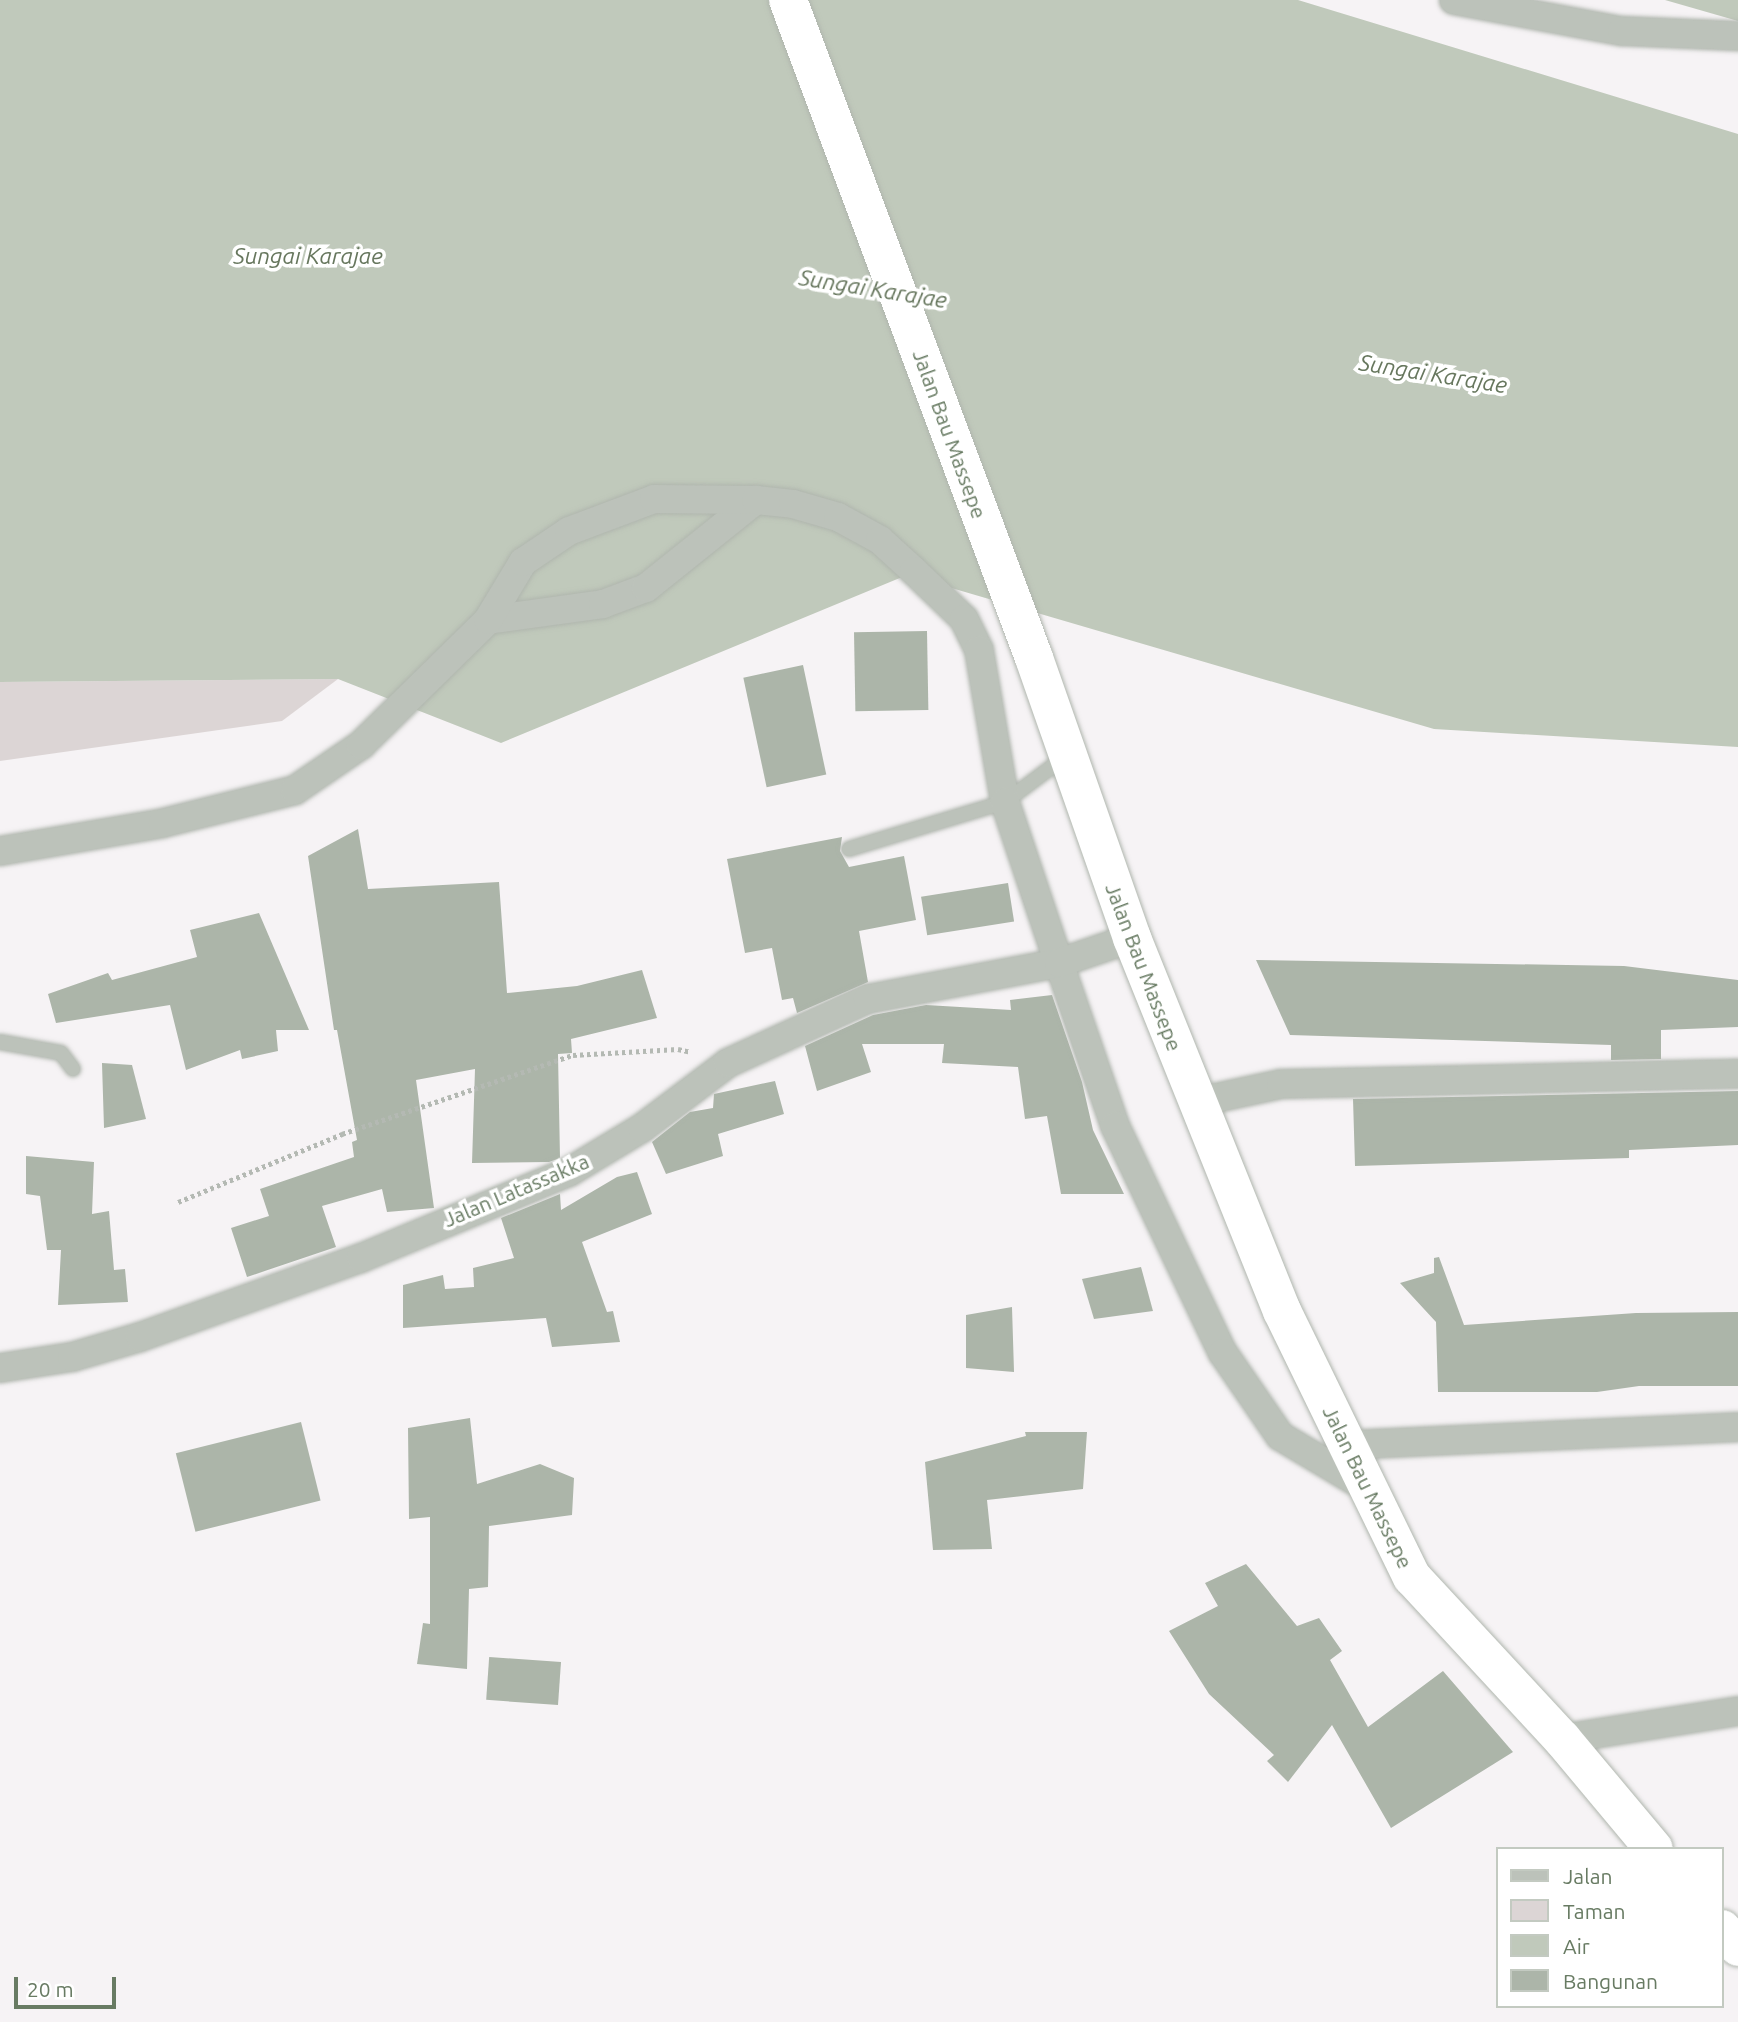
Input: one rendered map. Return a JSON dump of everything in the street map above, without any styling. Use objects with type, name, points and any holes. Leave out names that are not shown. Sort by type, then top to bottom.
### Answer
[{"type":"highway","name":"Jalan Bau Massepe","points":[[788,0],[1034,658],[1065,757],[1132,938],[1282,1311],[1412,1577],[1562,1739],[1652,1847]]},
{"type":"highway","points":[[1724,1931],[1738,1947]]},
{"type":"street","points":[[1454,0],[1588,12],[1622,31],[1738,36]]},
{"type":"street","points":[[0,851],[163,823],[295,790],[361,745],[488,620],[523,562],[569,531],[654,499],[756,500],[793,504],[838,517],[880,540],[964,619],[979,650],[1005,802],[1115,1126],[1223,1353],[1280,1436],[1368,1489]]},
{"type":"street","points":[[488,620],[603,604],[646,588],[756,500]]},
{"type":"street","name":"Jalan Latassakka","points":[[0,1368],[72,1357],[140,1337],[361,1258],[569,1172],[642,1128],[728,1063],[868,999],[1059,963],[1132,938]]},
{"type":"street","points":[[1197,1102],[1270,1086],[1738,1074]]},
{"type":"street","points":[[1346,1445],[1738,1427]]},
{"type":"street","points":[[1562,1739],[1738,1711]]},
{"type":"lane","points":[[849,849],[1005,802],[1065,757]]},
{"type":"lane","points":[[0,1042],[61,1053],[73,1069]]},
{"type":"path","points":[[178,1202],[342,1134],[573,1055],[678,1049],[728,1063]]},
{"type":"green space","points":[[338,679],[282,721],[0,761],[0,682]]},
{"type":"water","name":"Sungai Karajae","points":[[0,0],[1298,0],[1738,134],[1738,747],[1434,729],[907,575],[501,743],[338,679],[0,682]]},
{"type":"water","points":[[1665,0],[1738,0],[1738,21]]},
{"type":"building","points":[[927,631],[928,710],[855,711],[854,632]]},
{"type":"building","points":[[803,665],[826,775],[767,787],[743,678]]},
{"type":"building","points":[[358,829],[368,889],[499,882],[507,993],[577,986],[642,970],[657,1018],[571,1039],[572,1053],[558,1054],[560,1158],[549,1162],[472,1163],[475,1069],[416,1080],[434,1208],[387,1212],[382,1189],[322,1206],[336,1247],[247,1277],[231,1228],[269,1216],[260,1189],[354,1157],[352,1142],[357,1140],[337,1030],[334,1030],[308,856]]},
{"type":"building","points":[[842,837],[840,851],[849,867],[904,856],[916,920],[859,931],[868,982],[797,1013],[793,998],[782,1000],[772,948],[745,953],[727,859]]},
{"type":"building","points":[[1008,883],[1014,922],[927,935],[921,897]]},
{"type":"building","points":[[259,913],[309,1030],[276,1030],[278,1051],[242,1059],[240,1050],[186,1070],[170,1005],[56,1023],[48,994],[108,973],[112,980],[197,957],[190,930]]},
{"type":"building","points":[[1256,960],[1624,966],[1738,980],[1738,1027],[1661,1030],[1661,1059],[1611,1060],[1611,1045],[1290,1035]]},
{"type":"building","points":[[1052,995],[1082,1082],[1093,1130],[1124,1194],[1061,1194],[1047,1116],[1025,1119],[1018,1067],[942,1063],[944,1044],[862,1044],[871,1072],[817,1091],[805,1046],[873,1015],[926,1005],[1011,1010],[1010,1000]]},
{"type":"building","points":[[102,1063],[132,1065],[146,1119],[104,1128]]},
{"type":"building","points":[[775,1081],[784,1114],[718,1134],[723,1156],[666,1174],[652,1142],[690,1112],[713,1108],[714,1094]]},
{"type":"building","points":[[1738,1091],[1738,1145],[1629,1150],[1629,1158],[1355,1166],[1353,1099]]},
{"type":"building","points":[[26,1156],[94,1162],[92,1214],[109,1211],[114,1270],[125,1269],[128,1302],[58,1305],[61,1250],[47,1250],[40,1196],[26,1194]]},
{"type":"building","points":[[637,1172],[652,1214],[582,1242],[607,1312],[613,1311],[620,1342],[552,1347],[546,1318],[403,1328],[403,1285],[443,1275],[445,1289],[474,1287],[473,1268],[514,1258],[501,1218],[560,1194],[561,1210],[617,1177]]},
{"type":"building","points":[[1439,1257],[1464,1325],[1636,1313],[1738,1312],[1738,1386],[1639,1386],[1597,1392],[1438,1392],[1436,1322],[1400,1283],[1434,1273],[1434,1258]]},
{"type":"building","points":[[1141,1267],[1153,1311],[1094,1319],[1082,1279]]},
{"type":"building","points":[[1012,1307],[1014,1372],[966,1368],[966,1315]]},
{"type":"building","points":[[470,1418],[477,1484],[540,1464],[574,1478],[572,1515],[489,1526],[488,1587],[469,1589],[467,1669],[417,1664],[423,1623],[430,1624],[430,1517],[409,1519],[408,1428]]},
{"type":"building","points":[[301,1422],[321,1501],[195,1532],[176,1453]]},
{"type":"building","points":[[1025,1432],[1087,1432],[1083,1489],[987,1500],[992,1549],[933,1550],[925,1462],[1026,1436]]},
{"type":"building","points":[[1246,1564],[1297,1626],[1319,1618],[1342,1651],[1330,1660],[1368,1727],[1443,1671],[1513,1752],[1391,1828],[1332,1725],[1288,1782],[1267,1761],[1274,1755],[1209,1694],[1169,1631],[1218,1606],[1205,1583]]},
{"type":"building","points":[[489,1657],[561,1662],[558,1705],[486,1700]]}]
